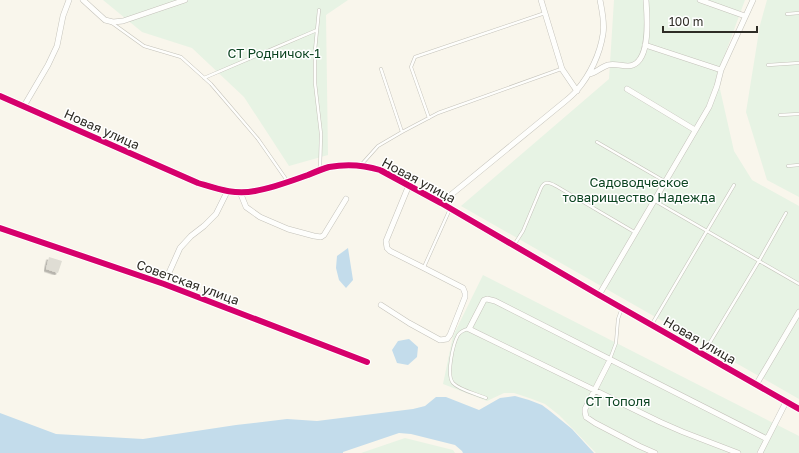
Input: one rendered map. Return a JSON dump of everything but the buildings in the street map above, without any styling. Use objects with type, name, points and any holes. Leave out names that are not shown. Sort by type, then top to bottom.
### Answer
[{"type":"street","points":[[24,106],[48,65],[57,46],[63,16],[69,0]]},
{"type":"street","points":[[82,0],[110,22],[123,21],[185,0]]},
{"type":"street","points":[[541,0],[562,69],[577,90]]},
{"type":"street","points":[[441,203],[577,90],[589,74],[598,53],[603,33],[600,0]]},
{"type":"street","points":[[589,74],[611,64],[627,66],[634,65],[640,60],[645,45],[647,24],[646,0]]},
{"type":"street","points":[[700,0],[745,16]]},
{"type":"street","points":[[599,295],[709,107],[721,70],[753,0]]},
{"type":"street","points":[[645,45],[721,70]]},
{"type":"street","points":[[626,89],[695,130]]},
{"type":"street","name":"Новая улица","points":[[0,96],[198,183],[227,192],[255,191],[288,182],[328,168],[344,166],[370,166],[409,185],[450,208],[799,409]]},
{"type":"street","points":[[381,305],[440,340],[447,339],[450,335],[465,298],[464,290],[462,288],[390,251],[387,248],[386,241],[409,185]]},
{"type":"street","points":[[164,284],[180,248],[216,214],[227,192]]},
{"type":"street","points":[[240,192],[246,207],[260,217],[288,229],[321,237],[324,235],[346,199]]},
{"type":"street","name":"Советская улица","points":[[0,228],[164,284],[366,362]]},
{"type":"street","points":[[738,453],[683,432],[469,329],[484,300],[490,299],[495,301],[767,439]]},
{"type":"street","points":[[756,385],[799,312]]},
{"type":"street","points":[[610,360],[585,409],[586,418],[655,453]]},
{"type":"street","points":[[760,453],[786,402]]},
{"type":"lane","points":[[320,10],[315,50],[315,83],[321,134],[320,170]]},
{"type":"lane","points":[[429,118],[412,67],[415,57],[546,13]]},
{"type":"lane","points":[[787,14],[799,13]]},
{"type":"lane","points":[[110,22],[144,46],[180,57],[211,84],[258,139],[288,182]]},
{"type":"lane","points":[[204,78],[317,30]]},
{"type":"lane","points":[[768,65],[799,63]]},
{"type":"lane","points":[[380,69],[402,132]]},
{"type":"lane","points":[[360,166],[378,146],[438,113],[562,69]]},
{"type":"lane","points":[[780,115],[799,114]]},
{"type":"lane","points":[[597,142],[666,182]]},
{"type":"lane","points":[[788,166],[799,165]]},
{"type":"lane","points":[[514,246],[543,184],[546,183],[556,186],[636,233]]},
{"type":"lane","points":[[652,325],[734,185]]},
{"type":"lane","points":[[655,200],[799,284]]},
{"type":"lane","points":[[424,268],[450,208]]},
{"type":"lane","points":[[702,354],[786,214]]},
{"type":"lane","points":[[610,360],[616,343],[618,319],[622,308]]},
{"type":"lane","points":[[469,329],[463,330],[459,334],[455,343],[449,373],[451,381],[458,387],[486,398]]},
{"type":"green space","name":"СТ Родничок-1","points":[[103,0],[348,0],[326,15],[328,155],[289,166],[244,97],[192,48],[142,32]]},
{"type":"green space","name":"Садоводческое товарищество Надежда","points":[[614,0],[745,0],[717,76],[734,151],[752,180],[799,206],[799,399],[461,206],[609,79]]},
{"type":"green space","points":[[767,0],[799,0],[799,197],[767,180],[746,112],[760,25]]},
{"type":"green space","name":"СТ Тополя","points":[[483,275],[799,436],[799,453],[596,453],[559,415],[545,404],[514,393],[504,393],[487,401],[443,384],[453,336]]},
{"type":"green space","points":[[405,438],[453,450],[455,453],[361,453]]},
{"type":"water","points":[[348,248],[353,280],[346,288],[339,280],[336,268],[337,256]]},
{"type":"water","points":[[409,339],[418,347],[417,357],[408,365],[397,363],[392,350],[398,341]]},
{"type":"water","points":[[515,396],[542,405],[572,429],[594,453],[463,453],[455,445],[411,434],[399,433],[343,453],[0,453],[0,413],[56,434],[143,439],[287,419],[317,421],[413,409],[425,406],[436,397],[446,397],[479,410],[500,398]]},
{"type":"cycle path","points":[[0,96],[198,183],[226,191],[247,192],[262,190],[335,166],[361,166],[380,170],[441,203],[799,409]]},
{"type":"cycle path","points":[[0,228],[164,284],[367,362]]}]
